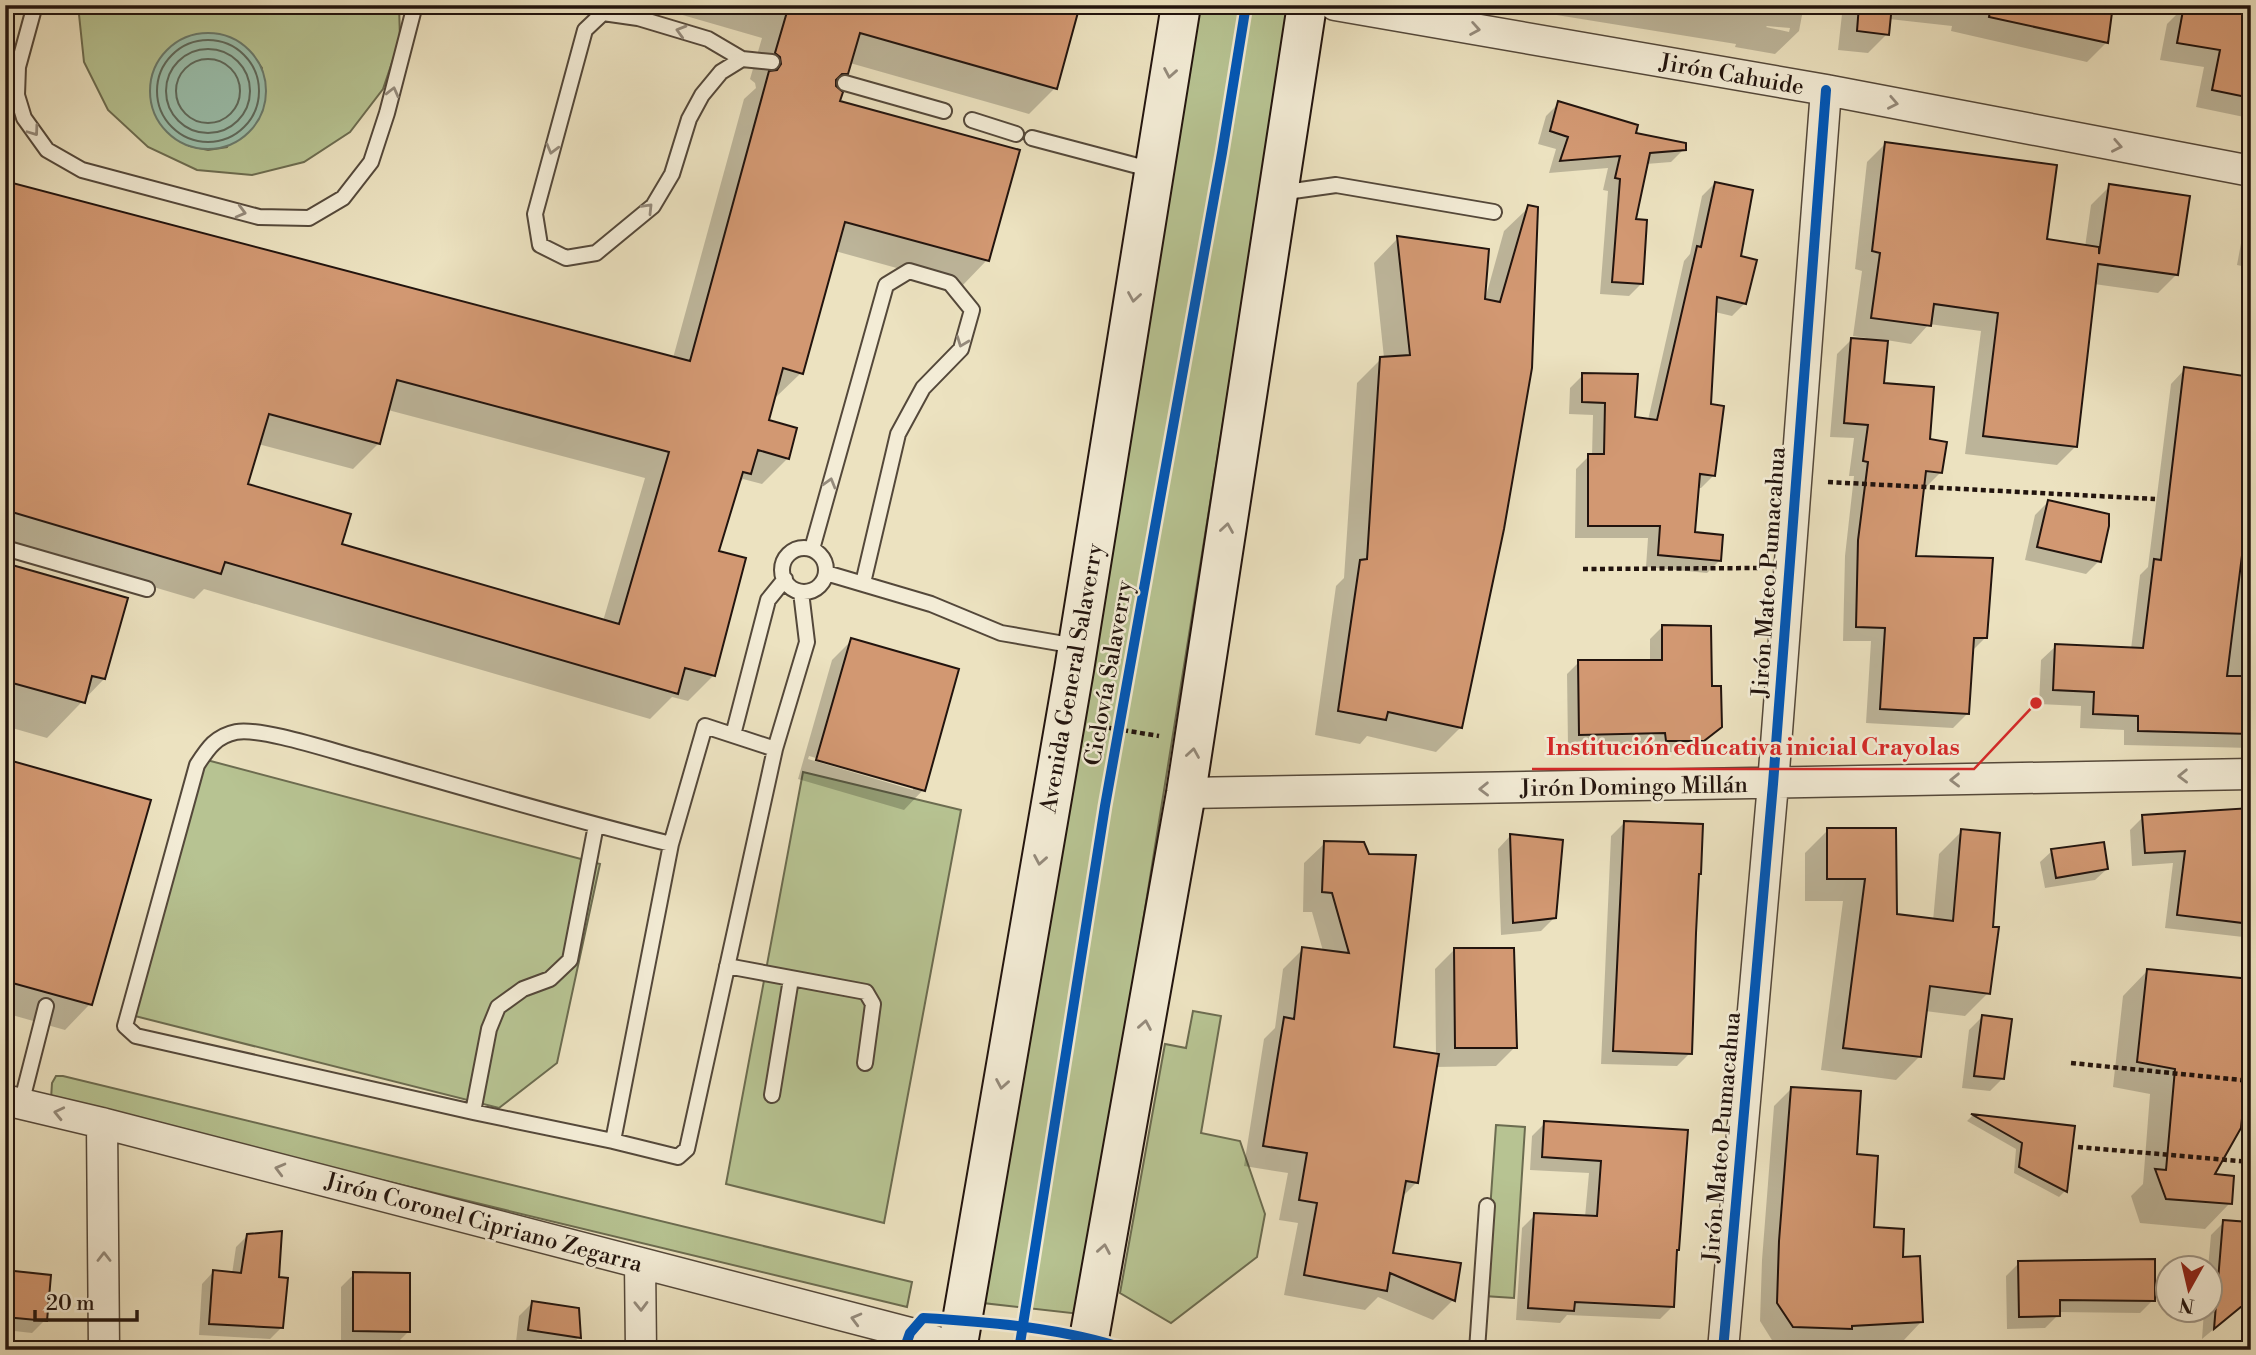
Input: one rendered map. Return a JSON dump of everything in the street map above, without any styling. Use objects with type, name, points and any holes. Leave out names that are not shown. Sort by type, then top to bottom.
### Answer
[{"type":"main road","name":"Avenida General Salaverry","points":[[958,1349],[1065,720],[1181,5]]},
{"type":"main road","points":[[1087,1350],[1186,793],[1307,5]]},
{"type":"street","name":"Jirón Cahuide","points":[[1335,5],[1826,90],[2251,171]]},
{"type":"street","name":"Jirón Mateo Pumacahua","points":[[1723,1350],[1773,784],[1826,90]]},
{"type":"street","name":"Jirón Domingo Millán","points":[[1186,793],[2251,774]]},
{"type":"street","name":"Jirón Coronel Cipriano Zegarra","points":[[13,1102],[910,1333],[958,1349]]},
{"type":"street","points":[[102,1123],[104,1350]]},
{"type":"street","points":[[640,1263],[641,1350]]},
{"type":"lane","points":[[35,5],[18,67],[17,94],[24,118],[47,150],[82,170],[259,217],[309,218],[343,198],[371,162],[387,113],[415,5]]},
{"type":"lane","points":[[742,59],[721,72],[702,95],[689,120],[672,174],[653,206],[596,253],[566,258],[540,245],[535,214],[585,30],[604,13],[638,18],[708,39],[742,59],[772,62]]},
{"type":"lane","points":[[845,83],[944,111]]},
{"type":"lane","points":[[972,120],[1016,134]]},
{"type":"lane","points":[[1032,138],[1154,171]]},
{"type":"lane","points":[[1278,194],[1336,185],[1494,212]]},
{"type":"lane","points":[[812,549],[886,285],[909,271],[950,283],[972,310],[961,349],[923,388],[898,434],[863,583]]},
{"type":"lane","points":[[5,548],[147,589]]},
{"type":"lane","points":[[797,549],[812,549],[824,559],[826,573],[824,580],[814,590],[801,592],[788,585],[783,565],[790,553],[797,549]]},
{"type":"lane","points":[[826,573],[931,604],[1001,633],[1077,646]]},
{"type":"lane","points":[[733,735],[768,600],[785,579]]},
{"type":"lane","points":[[671,844],[313,745],[238,732],[215,739],[197,765],[125,1026],[136,1036],[473,1112],[613,1140],[678,1157],[687,1149],[775,749],[807,642],[801,592]]},
{"type":"lane","points":[[613,1140],[671,844],[705,726],[775,749]]},
{"type":"lane","points":[[473,1112],[489,1029],[498,1007],[523,989],[550,979],[570,960],[596,825]]},
{"type":"lane","points":[[727,966],[866,992],[873,1004],[865,1063]]},
{"type":"lane","points":[[772,1095],[791,979]]},
{"type":"lane","points":[[13,1102],[46,1006]]},
{"type":"lane","points":[[1477,1350],[1487,1206]]},
{"type":"path","points":[[1797,480],[2155,499]]},
{"type":"path","points":[[1583,569],[1790,568]]},
{"type":"path","points":[[1065,720],[1194,743]]},
{"type":"path","points":[[2071,1063],[2251,1081]]},
{"type":"path","points":[[2078,1147],[2251,1162]]},
{"type":"shaded area","points":[[78,5],[399,5],[400,39],[383,89],[350,132],[304,162],[252,175],[197,170],[148,147],[108,110],[84,62]],"holes":[[[199,34],[235,43],[249,52],[262,68],[227,147],[208,150],[189,146],[155,68],[179,43]]]},
{"type":"shaded area","points":[[1194,5],[1290,5],[1080,1314],[983,1303]]},
{"type":"shaded area","points":[[203,759],[600,864],[557,1063],[499,1108],[127,1014]]},
{"type":"shaded area","points":[[803,772],[961,810],[884,1223],[726,1184]]},
{"type":"shaded area","points":[[1193,1011],[1221,1016],[1201,1133],[1240,1141],[1265,1214],[1257,1257],[1171,1323],[1120,1293],[1165,1044],[1186,1048]]},
{"type":"shaded area","points":[[56,1076],[912,1282],[907,1307],[58,1102],[51,1099],[52,1083]]},
{"type":"shaded area","points":[[1496,1125],[1525,1127],[1514,1298],[1484,1296]]},
{"type":"water","points":[[208,33],[230,37],[249,50],[262,69],[266,91],[262,113],[249,132],[230,145],[208,149],[186,145],[167,132],[154,113],[150,91],[154,69],[167,50],[186,37]]},
{"type":"building","points":[[789,5],[1080,5],[1057,89],[860,33],[848,74],[842,74],[836,80],[836,86],[843,92],[840,101],[1020,150],[989,261],[845,222],[803,374],[783,368],[769,420],[797,428],[789,459],[758,450],[751,474],[743,472],[719,551],[746,558],[715,676],[685,668],[678,694],[225,562],[221,574],[5,510],[5,181],[690,361],[769,71],[777,70],[781,64],[780,57],[775,53]],"holes":[[[397,380],[669,452],[619,624],[342,544],[351,514],[248,484],[269,414],[380,444]]]},
{"type":"building","points":[[1859,5],[1892,5],[1889,35],[1857,31]]},
{"type":"building","points":[[1991,5],[2113,5],[2108,43],[1989,17]]},
{"type":"building","points":[[2184,5],[2251,5],[2251,98],[2212,90],[2220,50],[2177,43]]},
{"type":"building","points":[[1558,101],[1638,125],[1636,133],[1686,143],[1686,150],[1650,153],[1636,219],[1647,220],[1643,284],[1612,282],[1620,179],[1615,178],[1620,156],[1560,161],[1568,137],[1550,131]]},
{"type":"building","points":[[1885,142],[2057,165],[2047,239],[2099,247],[2099,254],[2109,184],[2190,196],[2178,275],[2098,264],[2077,447],[1983,436],[1998,313],[1934,304],[1931,326],[1871,318],[1880,253],[1872,251]]},
{"type":"building","points":[[1715,182],[1753,190],[1741,256],[1757,260],[1746,304],[1717,297],[1711,404],[1724,406],[1715,476],[1700,474],[1695,532],[1723,535],[1721,561],[1658,555],[1660,526],[1588,526],[1588,454],[1604,454],[1605,403],[1582,402],[1582,373],[1638,374],[1635,417],[1657,420],[1697,246],[1701,247]]},
{"type":"building","points":[[1528,205],[1538,207],[1532,368],[1504,529],[1462,728],[1388,712],[1386,720],[1338,711],[1360,560],[1367,559],[1380,357],[1410,355],[1397,236],[1489,249],[1485,299],[1500,302]]},
{"type":"building","points":[[1851,338],[1888,341],[1884,383],[1934,387],[1930,439],[1947,442],[1942,473],[1926,471],[1916,556],[1993,558],[1987,638],[1974,638],[1969,714],[1880,709],[1885,628],[1856,627],[1858,540],[1868,462],[1863,461],[1868,425],[1844,423]]},
{"type":"building","points":[[2184,367],[2251,377],[2251,483],[2227,676],[2251,676],[2251,734],[2138,731],[2138,716],[2093,714],[2094,692],[2053,690],[2055,644],[2143,648],[2154,559],[2161,560]]},
{"type":"building","points":[[2048,500],[2109,514],[2101,562],[2037,547]]},
{"type":"building","points":[[5,563],[128,598],[105,679],[92,676],[85,703],[5,681]]},
{"type":"building","points":[[1662,625],[1711,626],[1712,686],[1721,686],[1722,727],[1704,741],[1666,741],[1665,733],[1579,735],[1578,660],[1662,660]]},
{"type":"building","points":[[851,638],[959,669],[925,791],[816,760]]},
{"type":"building","points":[[5,759],[151,800],[92,1005],[5,981]]},
{"type":"building","points":[[2251,808],[2251,924],[2177,915],[2185,851],[2145,853],[2142,815]]},
{"type":"building","points":[[1624,821],[1703,824],[1692,1054],[1613,1051]]},
{"type":"building","points":[[1827,828],[1896,828],[1897,914],[1953,921],[1961,829],[2000,833],[1993,927],[1999,927],[1990,994],[1930,986],[1921,1057],[1843,1048],[1865,879],[1827,879]]},
{"type":"building","points":[[1510,834],[1563,840],[1556,918],[1513,923]]},
{"type":"building","points":[[1324,841],[1364,842],[1369,854],[1416,855],[1394,1047],[1439,1054],[1418,1183],[1406,1181],[1393,1253],[1461,1263],[1455,1301],[1390,1273],[1387,1291],[1304,1275],[1317,1203],[1299,1200],[1307,1153],[1263,1146],[1284,1017],[1294,1019],[1302,947],[1349,953],[1332,893],[1322,892]]},
{"type":"building","points":[[2104,842],[2108,869],[2056,878],[2051,849]]},
{"type":"building","points":[[1454,948],[1514,948],[1517,1048],[1455,1048]]},
{"type":"building","points":[[2147,969],[2251,979],[2251,1032],[2241,1128],[2215,1174],[2234,1176],[2232,1204],[2166,1199],[2155,1169],[2166,1170],[2175,1069],[2137,1062]]},
{"type":"building","points":[[1982,1015],[2012,1019],[2004,1079],[1974,1076]]},
{"type":"building","points":[[1791,1087],[1861,1091],[1857,1154],[1878,1156],[1874,1227],[1904,1229],[1903,1257],[1920,1256],[1923,1322],[1852,1326],[1852,1329],[1793,1327],[1777,1303]]},
{"type":"building","points":[[1971,1114],[2075,1126],[2067,1192],[2019,1167],[2022,1143]]},
{"type":"building","points":[[1544,1121],[1688,1130],[1674,1307],[1575,1302],[1574,1311],[1528,1308],[1534,1213],[1597,1216],[1601,1161],[1542,1157]]},
{"type":"building","points":[[2223,1220],[2249,1222],[2242,1306],[2224,1321],[2224,1254],[2220,1254]]},
{"type":"building","points":[[282,1231],[279,1277],[288,1278],[283,1328],[209,1324],[213,1270],[241,1273],[247,1234]]},
{"type":"building","points":[[2154,1259],[2154,1301],[2060,1300],[2060,1316],[2019,1317],[2018,1261]]},
{"type":"building","points":[[5,1270],[51,1275],[47,1321],[5,1317]]},
{"type":"building","points":[[353,1272],[410,1273],[410,1332],[353,1331]]},
{"type":"building","points":[[532,1301],[579,1308],[581,1338],[528,1330]]},
{"type":"cycle path","name":"Ciclovía Salaverry","points":[[1019,1350],[1105,806],[1246,5]]},
{"type":"cycle path","points":[[1723,1350],[1773,784],[1826,90]]},
{"type":"cycle path","points":[[904,1350],[910,1333],[923,1318],[1053,1331],[1129,1350]]},
{"type":"place","name":"Institución educativa inicial Crayolas","points":[[2036,703]]}]
